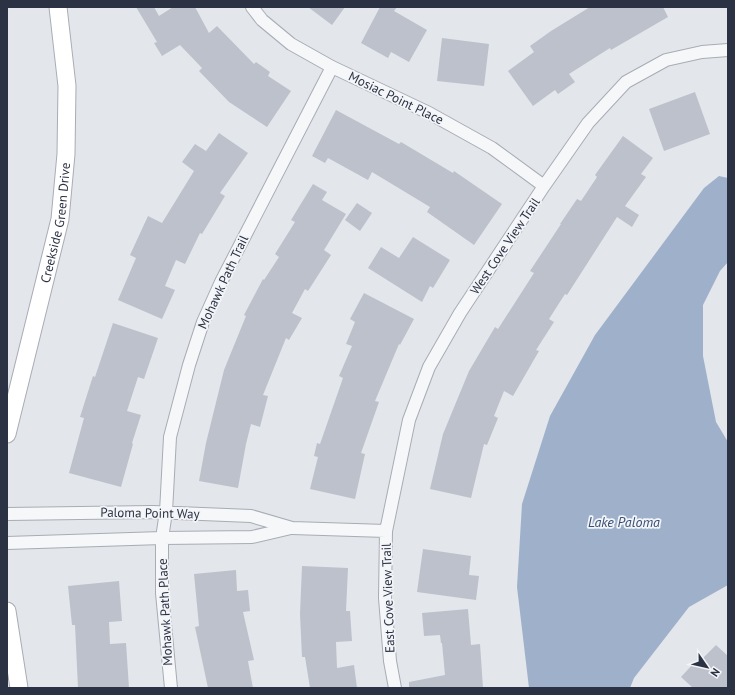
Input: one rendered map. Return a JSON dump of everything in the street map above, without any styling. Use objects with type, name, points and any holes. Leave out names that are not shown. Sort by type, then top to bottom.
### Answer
[{"type":"main road","name":"Creekside Green Drive","points":[[7,434],[60,219],[66,154],[67,86],[58,7]]},
{"type":"main road","points":[[7,610],[19,688]]},
{"type":"street","name":"Mosiac Point Place","points":[[252,7],[262,20],[291,44],[332,67],[429,113],[460,130],[492,148],[544,186]]},
{"type":"street","name":"West Cove View Trail","points":[[386,531],[409,420],[428,367],[460,313],[544,186],[588,123],[626,82],[666,60],[702,52],[728,50]]},
{"type":"street","name":"Mohawk Path Trail","points":[[166,512],[170,437],[189,366],[203,322],[221,282],[332,67]]},
{"type":"street","name":"Paloma Point Way","points":[[7,514],[166,512],[251,516],[292,528],[386,531]]},
{"type":"street","name":"Mohawk Path Place","points":[[166,512],[162,538],[162,593],[171,688]]},
{"type":"street","name":"Paloma Point Way","points":[[7,543],[162,538],[252,537],[292,528]]},
{"type":"street","name":"East Cove View Trail","points":[[386,531],[385,598],[390,662],[395,688]]},
{"type":"water","name":"Lake Paloma","points":[[719,176],[728,178],[728,262],[720,271],[703,305],[703,356],[716,422],[728,442],[728,585],[689,607],[634,678],[630,688],[529,688],[517,587],[522,504],[550,416],[595,335],[704,188]]},
{"type":"building","points":[[136,7],[154,7],[159,16],[173,7],[195,7],[209,33],[217,26],[254,64],[256,62],[270,72],[268,76],[291,91],[267,127],[229,102],[199,71],[202,68],[180,45],[162,56],[154,43],[157,42]]},
{"type":"building","points":[[308,7],[345,7],[332,25]]},
{"type":"building","points":[[380,7],[397,7],[394,11],[427,30],[409,62],[391,52],[388,58],[361,43]]},
{"type":"building","points":[[590,7],[663,7],[668,17],[611,50],[610,48],[569,74],[575,82],[558,94],[555,90],[533,106],[508,71],[534,52],[530,46]]},
{"type":"building","points":[[442,38],[489,44],[484,86],[437,81]]},
{"type":"building","points":[[695,92],[710,134],[664,151],[649,109]]},
{"type":"building","points":[[336,110],[399,144],[401,142],[453,173],[454,171],[502,204],[474,245],[427,212],[430,207],[372,172],[368,180],[328,158],[325,163],[312,156]]},
{"type":"building","points":[[219,133],[248,153],[220,193],[225,196],[202,234],[200,233],[185,264],[176,260],[165,286],[175,290],[162,319],[118,300],[136,258],[130,255],[148,216],[162,223],[194,171],[182,162],[195,144],[206,151]]},
{"type":"building","points":[[623,136],[653,158],[641,174],[646,177],[625,206],[639,215],[632,227],[617,217],[567,295],[565,294],[549,319],[554,322],[536,350],[539,351],[513,396],[504,391],[494,416],[498,418],[487,445],[484,444],[471,498],[430,489],[443,434],[469,371],[495,327],[498,329],[534,273],[530,271],[560,224],[577,199],[581,201],[597,177],[595,175]]},
{"type":"building","points":[[313,184],[327,192],[322,200],[346,214],[324,250],[331,255],[308,291],[305,289],[292,313],[302,318],[289,340],[286,338],[263,395],[268,396],[260,427],[251,424],[238,488],[199,481],[206,443],[224,370],[246,316],[244,315],[263,279],[264,280],[279,257],[275,254],[295,222],[291,220]]},
{"type":"building","points":[[357,203],[372,213],[360,231],[345,220]]},
{"type":"building","points":[[413,237],[450,260],[433,288],[430,286],[422,302],[368,268],[381,247],[399,258]]},
{"type":"building","points":[[364,293],[414,319],[400,345],[399,344],[375,401],[379,402],[361,453],[365,454],[355,499],[310,489],[318,457],[314,456],[317,443],[320,444],[343,378],[339,376],[352,346],[346,344],[355,322],[350,319]]},
{"type":"building","points":[[113,323],[158,338],[144,379],[138,377],[127,411],[141,415],[121,487],[69,473],[84,418],[80,417],[93,376],[95,377]]},
{"type":"building","points":[[423,549],[471,556],[469,575],[479,576],[476,600],[417,592]]},
{"type":"building","points":[[302,566],[348,568],[346,611],[350,611],[352,641],[336,642],[337,668],[354,665],[357,688],[310,688],[305,657],[302,657],[300,614]]},
{"type":"building","points":[[236,570],[237,591],[248,590],[250,611],[243,612],[254,660],[248,661],[253,688],[208,688],[195,627],[199,626],[194,574]]},
{"type":"building","points":[[119,581],[122,621],[109,622],[110,644],[126,643],[129,688],[78,688],[75,625],[72,625],[68,586]]},
{"type":"building","points":[[468,609],[471,645],[480,644],[483,688],[409,688],[409,682],[445,675],[440,635],[424,636],[422,613]]},
{"type":"building","points":[[716,645],[728,656],[728,688],[693,688],[681,677],[692,665],[694,667]]}]
